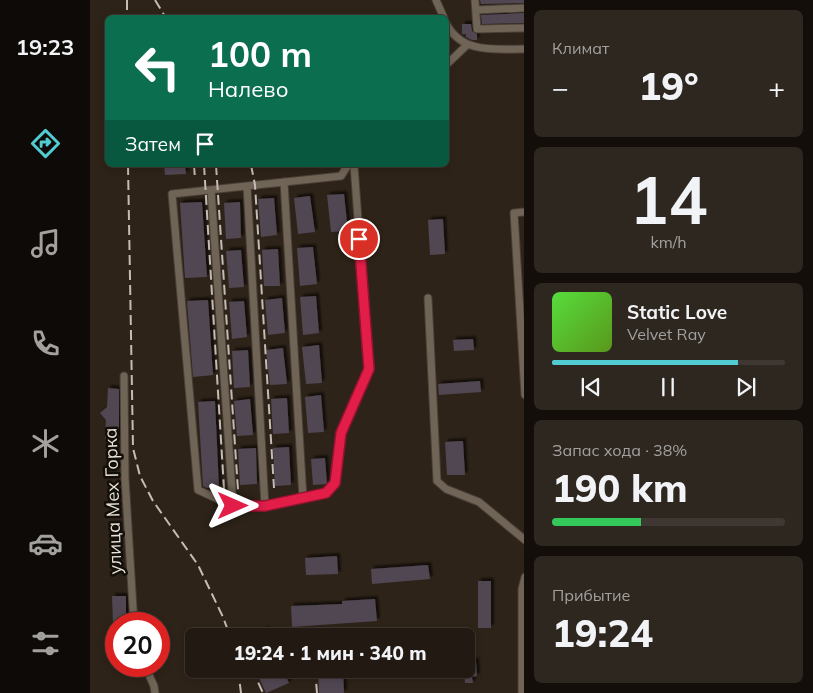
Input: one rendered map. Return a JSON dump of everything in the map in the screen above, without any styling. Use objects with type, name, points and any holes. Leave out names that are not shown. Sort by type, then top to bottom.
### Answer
[{"type":"street","points":[[436,0],[443,15]]},
{"type":"street","points":[[475,0],[478,29],[524,28]]},
{"type":"street","points":[[476,10],[524,8]]},
{"type":"street","points":[[449,29],[467,45],[484,50],[524,49]]},
{"type":"street","points":[[449,62],[467,45]]},
{"type":"street","points":[[347,167],[341,176],[172,194],[198,490],[233,506],[265,506],[326,493],[335,483],[341,433],[369,369],[354,167]]},
{"type":"street","points":[[284,182],[303,498]]},
{"type":"street","points":[[247,186],[265,506]]},
{"type":"street","points":[[210,190],[233,506]]},
{"type":"street","points":[[524,212],[514,213],[520,256],[524,395]]},
{"type":"street","points":[[516,237],[524,236]]},
{"type":"street","points":[[428,298],[437,481],[446,489],[479,502],[524,540]]},
{"type":"street","name":"улица Мех Горка","points":[[124,376],[125,478],[133,612]]},
{"type":"street","points":[[522,693],[522,590],[524,577]]},
{"type":"street","points":[[150,677],[155,693]]},
{"type":"building","points":[[480,0],[524,0],[524,3],[481,4]]},
{"type":"building","points":[[524,13],[524,23],[482,24],[481,15]]},
{"type":"building","points":[[462,24],[471,24],[472,31],[477,34],[477,40],[472,40],[466,37],[466,34],[462,34]]},
{"type":"building","points":[[164,167],[185,167],[186,174],[165,175]]},
{"type":"building","points":[[344,194],[348,231],[331,232],[327,195]]},
{"type":"building","points":[[310,196],[315,232],[298,234],[294,198]]},
{"type":"building","points":[[274,198],[277,235],[261,237],[258,199]]},
{"type":"building","points":[[202,202],[207,277],[185,278],[180,203]]},
{"type":"building","points":[[240,202],[241,238],[226,239],[224,203]]},
{"type":"building","points":[[443,219],[445,254],[430,255],[428,220]]},
{"type":"building","points":[[313,247],[317,284],[300,286],[297,248]]},
{"type":"building","points":[[278,249],[280,286],[264,286],[262,250]]},
{"type":"building","points":[[241,250],[244,287],[229,288],[226,251]]},
{"type":"building","points":[[316,296],[319,333],[303,335],[300,297]]},
{"type":"building","points":[[282,298],[285,333],[268,335],[265,300]]},
{"type":"building","points":[[208,300],[213,375],[193,377],[187,301]]},
{"type":"building","points":[[244,301],[247,337],[232,339],[229,302]]},
{"type":"building","points":[[473,339],[474,350],[454,351],[453,340]]},
{"type":"building","points":[[319,345],[322,383],[306,384],[302,347]]},
{"type":"building","points":[[283,348],[287,384],[270,385],[266,350]]},
{"type":"building","points":[[248,350],[250,387],[234,388],[232,351]]},
{"type":"building","points":[[480,381],[481,392],[439,395],[438,384]]},
{"type":"building","points":[[108,388],[119,389],[119,441],[105,440],[106,420],[100,413],[107,407]]},
{"type":"building","points":[[321,395],[324,432],[308,433],[305,397]]},
{"type":"building","points":[[287,398],[289,433],[273,434],[271,399]]},
{"type":"building","points":[[250,399],[253,435],[237,436],[234,401]]},
{"type":"building","points":[[215,401],[219,488],[207,488],[203,486],[198,402]]},
{"type":"building","points":[[463,441],[465,475],[447,475],[445,442]]},
{"type":"building","points":[[289,447],[291,485],[275,486],[273,448]]},
{"type":"building","points":[[256,448],[257,484],[240,485],[238,449]]},
{"type":"building","points":[[325,458],[327,484],[313,485],[311,459]]},
{"type":"building","points":[[337,556],[338,574],[306,575],[305,558]]},
{"type":"building","points":[[428,565],[430,579],[372,584],[371,569]]},
{"type":"building","points":[[478,581],[491,581],[491,628],[478,628]]},
{"type":"building","points":[[112,596],[126,596],[126,612],[113,612]]},
{"type":"building","points":[[375,599],[377,621],[292,627],[291,606],[342,604],[342,601]]},
{"type":"building","points":[[475,661],[476,661],[477,676],[475,676]]},
{"type":"building","points":[[259,678],[287,678],[289,683],[266,693]]},
{"type":"building","points":[[318,678],[343,678],[344,693],[319,693]]},
{"type":"building","points":[[465,678],[472,678],[473,683],[465,683]]},
{"type":"railway","points":[[127,0],[127,15]]},
{"type":"railway","points":[[155,0],[164,15]]},
{"type":"railway","points":[[128,167],[133,448],[140,476],[153,501],[198,565],[227,628]]},
{"type":"railway","points":[[194,167],[195,179]]},
{"type":"railway","points":[[204,167],[224,489]]},
{"type":"railway","points":[[216,167],[238,490]]},
{"type":"railway","points":[[251,167],[255,185],[274,488]]},
{"type":"railway","points":[[239,678],[241,693]]},
{"type":"railway","points":[[256,678],[263,693]]},
{"type":"railway","points":[[316,678],[317,693]]},
{"type":"route","points":[[233,506],[265,506],[326,493],[335,483],[341,433],[369,369],[359,239]]}]
